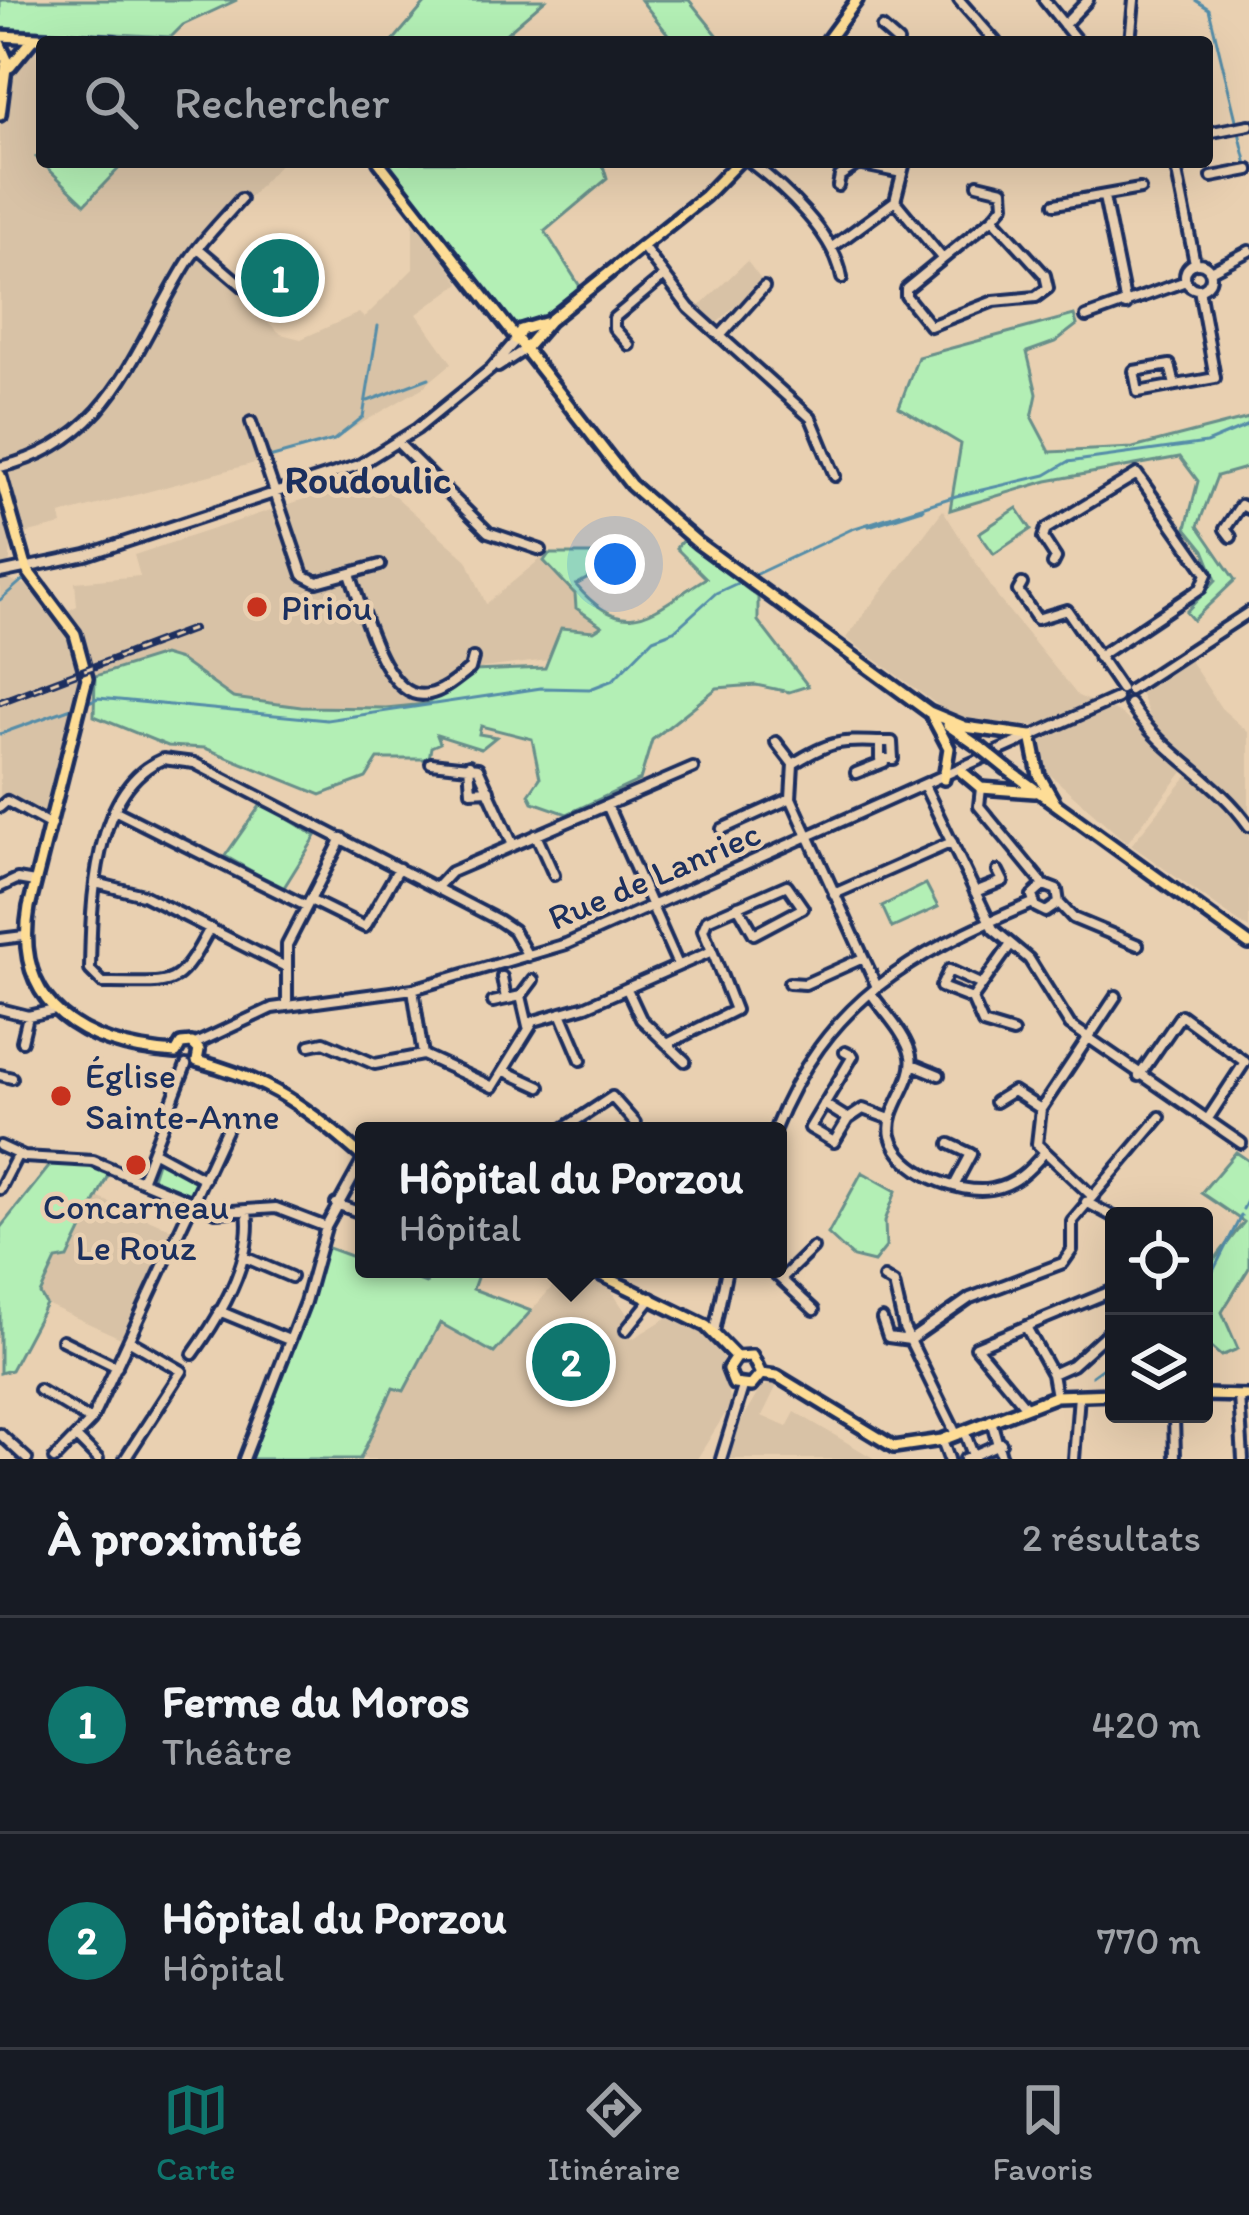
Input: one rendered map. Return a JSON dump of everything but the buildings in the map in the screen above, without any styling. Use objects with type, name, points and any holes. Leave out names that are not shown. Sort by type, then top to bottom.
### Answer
[{"type":"main road","points":[[830,36],[856,0]]},
{"type":"main road","points":[[6,46],[35,38]]},
{"type":"main road","points":[[6,46],[35,38]]},
{"type":"main road","points":[[0,115],[6,46]]},
{"type":"main road","points":[[384,168],[427,218],[602,454],[663,515],[1249,944]]},
{"type":"main road","points":[[524,350],[549,321],[731,168]]},
{"type":"main road","points":[[516,340],[521,331],[549,321]]},
{"type":"main road","points":[[0,476],[27,570],[75,634],[87,678],[24,936],[31,977],[55,1010],[110,1039],[176,1053],[191,1063],[256,1078],[286,1093],[355,1150]]},
{"type":"main road","points":[[929,712],[964,727],[1007,729],[1034,738],[1039,775],[1055,803]]},
{"type":"main road","points":[[929,712],[949,748],[944,779]]},
{"type":"main road","points":[[1007,729],[1016,746]]},
{"type":"main road","points":[[962,772],[981,788],[1040,793]]},
{"type":"main road","points":[[176,1053],[185,1042],[195,1044],[191,1063]]},
{"type":"main road","points":[[610,1278],[714,1333],[736,1357]]},
{"type":"main road","points":[[736,1357],[752,1356],[761,1374]]},
{"type":"main road","points":[[736,1357],[728,1375],[743,1387],[755,1383],[761,1374]]},
{"type":"main road","points":[[761,1374],[777,1376],[894,1447],[942,1440],[1056,1396],[1105,1394]]},
{"type":"main road","points":[[1213,1395],[1244,1396]]},
{"type":"street","points":[[959,0],[991,36]]},
{"type":"street","points":[[1044,0],[1073,36]]},
{"type":"street","points":[[1064,26],[1088,0]]},
{"type":"street","points":[[1131,36],[1134,0]]},
{"type":"street","points":[[882,28],[891,36]]},
{"type":"street","points":[[1213,132],[1249,125]]},
{"type":"street","points":[[758,168],[779,184],[830,248],[842,278]]},
{"type":"street","points":[[838,186],[840,176],[853,168]]},
{"type":"street","points":[[830,248],[896,201],[904,168]]},
{"type":"street","points":[[1176,168],[1195,263]]},
{"type":"street","points":[[1211,177],[1249,170]]},
{"type":"street","points":[[978,184],[1003,190],[1004,205],[906,289],[906,296],[930,326],[994,301],[1044,293],[1048,288],[1045,275],[993,218]]},
{"type":"street","points":[[1055,204],[1140,189]]},
{"type":"street","points":[[1104,196],[1126,305]]},
{"type":"street","points":[[0,476],[109,403],[198,248],[241,199]]},
{"type":"street","points":[[896,201],[942,258]]},
{"type":"street","points":[[642,246],[663,277],[811,418],[835,476]]},
{"type":"street","points":[[198,248],[245,288]]},
{"type":"street","points":[[1210,271],[1249,251]]},
{"type":"street","points":[[1195,263],[1210,271]]},
{"type":"street","points":[[1186,281],[1186,271],[1195,263]]},
{"type":"street","points":[[1199,289],[1208,284],[1210,271]]},
{"type":"street","points":[[629,345],[614,328],[614,318],[663,277]]},
{"type":"street","points":[[1086,317],[1186,281]]},
{"type":"street","points":[[1175,386],[1170,364],[1134,370],[1138,392],[1175,386],[1215,378],[1199,289],[1186,281]]},
{"type":"street","points":[[721,335],[764,287]]},
{"type":"street","points":[[491,369],[516,340]]},
{"type":"street","points":[[0,573],[27,570],[359,465],[398,443],[491,369],[524,350]]},
{"type":"street","points":[[250,422],[303,575],[317,582],[380,565]]},
{"type":"street","points":[[398,443],[493,534],[541,550]]},
{"type":"street","points":[[1053,564],[1056,558],[1043,538],[1046,529],[1131,475],[1142,476],[1207,581],[1098,657]]},
{"type":"street","points":[[1231,538],[1225,529],[1241,505],[1249,509]]},
{"type":"street","points":[[350,574],[385,667],[402,689],[418,695],[437,692],[470,669],[473,658]]},
{"type":"street","points":[[1022,584],[1018,591],[1031,614],[1046,619],[1066,610],[1154,740],[1226,794],[1249,826]]},
{"type":"street","name":"Rue de Lanriec","points":[[195,1044],[238,1020],[287,1005],[413,989],[528,956],[652,909],[1034,738],[1123,692],[1249,612]]},
{"type":"street","points":[[793,764],[835,740],[889,741],[897,749],[893,759],[856,773]]},
{"type":"street","points":[[776,742],[793,764],[791,798],[874,990],[910,1050],[912,1064],[890,1118],[900,1154],[919,1170],[954,1186],[996,1189],[1028,1172],[1044,1153]]},
{"type":"street","points":[[880,744],[877,755],[885,761]]},
{"type":"street","points":[[210,928],[179,980],[103,983],[90,970],[96,883],[116,811],[139,772],[175,757],[342,838],[514,930],[528,956]]},
{"type":"street","points":[[431,763],[478,768],[513,844]]},
{"type":"street","points":[[469,765],[471,791],[489,790]]},
{"type":"street","points":[[436,888],[451,872],[693,768]]},
{"type":"street","points":[[925,787],[988,920],[1009,947],[1029,959],[1057,1009],[1138,1076],[1209,1117],[1241,1143]]},
{"type":"street","points":[[981,788],[979,806],[1044,885],[1057,890],[1059,903],[1073,918],[1138,945]]},
{"type":"street","points":[[722,829],[791,798]]},
{"type":"street","points":[[0,807],[8,802],[51,825]]},
{"type":"street","points":[[607,805],[678,965]]},
{"type":"street","points":[[116,811],[364,927],[399,868]]},
{"type":"street","points":[[536,835],[554,875]]},
{"type":"street","points":[[287,1005],[287,945],[342,838]]},
{"type":"street","points":[[834,894],[952,842]]},
{"type":"street","points":[[975,892],[1003,881],[998,871]]},
{"type":"street","points":[[1,885],[22,879],[35,882]]},
{"type":"street","points":[[96,883],[143,895],[284,966]]},
{"type":"street","points":[[667,1044],[735,1010],[704,925],[738,906],[787,885],[802,908],[754,934],[738,906]]},
{"type":"street","points":[[1033,903],[1034,892],[1044,885]]},
{"type":"street","points":[[1033,903],[1046,912],[1059,903]]},
{"type":"street","points":[[779,1122],[818,1046],[874,990],[934,944],[1033,903]]},
{"type":"street","points":[[0,939],[24,936]]},
{"type":"street","points":[[972,999],[980,984],[990,980],[1009,947]]},
{"type":"street","points":[[310,1045],[325,1042],[375,1064],[423,1055],[486,1088],[498,1084],[528,1027],[712,951]]},
{"type":"street","points":[[789,983],[805,983],[863,958]]},
{"type":"street","points":[[980,984],[949,970],[941,987],[972,999],[983,1024],[1013,1033]]},
{"type":"street","points":[[502,977],[506,999]]},
{"type":"street","points":[[493,1002],[521,996],[532,984]]},
{"type":"street","points":[[627,988],[641,1019],[685,1061]]},
{"type":"street","points":[[413,989],[423,1055]]},
{"type":"street","points":[[521,996],[528,1027]]},
{"type":"street","points":[[1105,1211],[1044,1153],[1035,1128],[1041,1109],[1116,996]]},
{"type":"street","points":[[0,1009],[28,1016],[55,1010]]},
{"type":"street","points":[[561,1013],[567,1037],[581,1060]]},
{"type":"street","points":[[1138,1076],[1180,1015],[1245,1062],[1209,1117]]},
{"type":"street","points":[[22,1041],[28,1016]]},
{"type":"street","points":[[845,1052],[853,1056],[810,1128],[834,1142],[848,1119],[863,1109],[890,1118]]},
{"type":"street","points":[[141,1181],[191,1063]]},
{"type":"street","points":[[912,1064],[939,1075]]},
{"type":"street","points":[[505,1071],[540,1088]]},
{"type":"street","points":[[0,1075],[12,1078]]},
{"type":"street","points":[[995,1102],[1013,1091],[1041,1109]]},
{"type":"street","points":[[574,1122],[612,1097],[634,1122]]},
{"type":"street","points":[[824,1104],[848,1119]]},
{"type":"street","points":[[882,1319],[888,1337],[910,1340],[970,1298],[1063,1263],[1072,1250],[1072,1221],[1160,1118]]},
{"type":"street","points":[[54,1459],[92,1420],[228,1126]]},
{"type":"street","points":[[950,1144],[971,1154],[954,1186]]},
{"type":"street","points":[[0,1146],[18,1154],[76,1157],[216,1212],[280,1209],[326,1227]]},
{"type":"street","points":[[154,1152],[204,1179]]},
{"type":"street","points":[[0,1189],[18,1154]]},
{"type":"street","points":[[244,1459],[290,1340],[326,1227],[355,1173]]},
{"type":"street","points":[[336,1204],[355,1211]]},
{"type":"street","points":[[193,1354],[244,1258],[250,1240],[247,1211]]},
{"type":"street","points":[[787,1274],[813,1249]]},
{"type":"street","points":[[244,1258],[291,1277]]},
{"type":"street","points":[[714,1333],[725,1278]]},
{"type":"street","points":[[884,1278],[894,1284],[910,1340],[971,1458],[1001,1443]]},
{"type":"street","points":[[782,1279],[814,1310]]},
{"type":"street","points":[[1024,1406],[976,1347],[1105,1294]]},
{"type":"street","points":[[626,1330],[653,1297]]},
{"type":"street","points":[[219,1311],[290,1340]]},
{"type":"street","points":[[1026,1327],[1052,1374],[1056,1396]]},
{"type":"street","points":[[1052,1374],[1072,1365],[1105,1335]]},
{"type":"street","points":[[62,1340],[117,1367]]},
{"type":"street","points":[[125,1459],[182,1371],[130,1342]]},
{"type":"street","points":[[721,1459],[743,1387]]},
{"type":"street","points":[[39,1390],[92,1420]]},
{"type":"street","points":[[1074,1459],[1079,1394]]},
{"type":"street","points":[[1243,1459],[1244,1396]]},
{"type":"street","points":[[991,1420],[1002,1459]]},
{"type":"street","points":[[1174,1423],[1175,1459]]},
{"type":"street","points":[[0,1434],[27,1459]]},
{"type":"street","points":[[78,1439],[98,1459]]},
{"type":"street","points":[[942,1440],[949,1459]]},
{"type":"shaded area","points":[[0,46],[36,49],[36,168],[277,168],[195,257],[260,305],[257,312],[281,334],[301,339],[359,313],[364,318],[413,269],[413,215],[460,283],[417,314],[452,363],[422,388],[326,444],[60,515],[62,525],[12,537],[8,579],[30,587],[58,616],[77,606],[75,582],[140,576],[134,555],[338,488],[341,496],[359,493],[378,481],[467,560],[486,604],[543,557],[558,557],[612,631],[557,631],[556,659],[483,668],[431,707],[301,707],[233,698],[180,660],[163,655],[78,682],[69,737],[45,816],[0,796]]},
{"type":"shaded area","points":[[747,261],[762,281],[716,324],[698,308]]},
{"type":"shaded area","points":[[943,510],[998,598],[1078,696],[1122,714],[1183,772],[1127,843],[1046,771],[1035,726],[958,720],[846,638]]},
{"type":"shaded area","points":[[1187,656],[1221,708],[1249,733],[1249,929],[1131,845],[1189,774],[1150,717],[1138,688]]},
{"type":"shaded area","points":[[97,1197],[176,1231],[125,1340],[46,1304],[40,1294],[56,1259],[68,1257]]},
{"type":"shaded area","points":[[560,1278],[589,1278],[608,1286],[629,1317],[621,1323],[632,1339],[670,1316],[709,1336],[723,1358],[731,1404],[697,1459],[359,1459],[394,1387],[404,1391],[440,1323],[494,1353]]},
{"type":"shaded area","points":[[772,1382],[777,1385],[762,1416],[787,1427],[795,1412],[875,1459],[730,1459],[735,1432],[760,1389]]},
{"type":"green space","points":[[0,0],[237,0],[183,25],[172,36],[0,28]]},
{"type":"green space","points":[[428,0],[545,0],[503,36],[397,36]]},
{"type":"green space","points":[[641,0],[689,0],[718,36],[669,36]]},
{"type":"green space","points":[[47,168],[119,168],[85,204]]},
{"type":"green space","points":[[393,168],[604,168],[607,179],[545,231],[581,288],[538,320],[513,324]]},
{"type":"green space","points":[[1074,315],[1077,325],[1055,342],[1027,352],[1037,394],[1032,418],[1050,452],[1133,448],[1249,418],[1249,467],[1217,476],[1198,526],[1235,580],[1193,620],[1186,612],[1216,580],[1204,550],[1186,528],[1198,481],[1180,457],[1047,481],[950,510],[961,444],[899,407],[918,357]]},
{"type":"green space","points":[[1017,508],[1031,529],[994,554],[979,533]]},
{"type":"green space","points":[[683,540],[758,597],[758,621],[808,686],[789,692],[756,685],[717,688],[652,740],[640,780],[567,814],[533,802],[529,794],[540,778],[532,739],[481,726],[479,734],[496,737],[481,749],[437,735],[440,743],[431,747],[429,759],[378,759],[366,778],[321,795],[205,748],[168,746],[94,716],[95,676],[163,655],[180,660],[233,698],[301,707],[426,704],[473,671],[545,668],[561,628],[594,631],[602,626],[576,608],[575,594],[544,561],[549,554],[604,554],[604,569],[576,585],[611,614],[627,618],[656,609],[706,578],[676,548]]},
{"type":"green space","points":[[262,803],[316,836],[283,889],[225,856]]},
{"type":"green space","points":[[926,884],[938,907],[892,928],[882,906]]},
{"type":"green space","points":[[1236,1152],[1249,1161],[1249,1268],[1222,1312],[1238,1349],[1221,1356],[1213,1349],[1213,1262],[1244,1222],[1201,1193]]},
{"type":"green space","points":[[158,1159],[199,1179],[192,1198],[151,1181]]},
{"type":"green space","points":[[52,1163],[80,1163],[109,1173],[68,1258],[56,1260],[40,1294],[46,1304],[11,1370],[0,1373],[0,1228]]},
{"type":"green space","points":[[862,1172],[896,1191],[885,1221],[886,1247],[874,1262],[853,1257],[828,1234]]},
{"type":"green space","points":[[323,1246],[355,1258],[355,1278],[412,1278],[426,1283],[428,1278],[477,1278],[473,1289],[531,1311],[494,1353],[440,1323],[404,1391],[393,1388],[360,1459],[246,1459],[309,1305]]},
{"type":"waterway","points":[[1195,0],[1209,9],[1247,165]]},
{"type":"waterway","points":[[271,469],[269,458],[334,440],[363,417],[378,326]]},
{"type":"waterway","points":[[368,401],[429,378]]},
{"type":"waterway","points":[[750,577],[852,529],[956,496],[1046,475],[1068,462],[1206,443],[1249,425]]},
{"type":"waterway","points":[[869,526],[923,509]]},
{"type":"waterway","points":[[0,600],[26,577]]},
{"type":"waterway","points":[[86,703],[98,698],[327,720],[541,688],[590,689],[613,680],[653,639],[674,631],[716,593],[742,581]]},
{"type":"waterway","points":[[0,734],[77,706]]},
{"type":"waterway","points":[[1243,1209],[1249,1197]]},
{"type":"waterway","points":[[1213,1271],[1241,1216]]},
{"type":"waterway","points":[[1092,1376],[1105,1367]]},
{"type":"railway","points":[[0,702],[193,629]]},
{"type":"place","name":"Ferme du Moros","points":[[280,278]]},
{"type":"place","name":"Piriou","points":[[257,607]]},
{"type":"place","name":"Église Sainte-Anne","points":[[61,1096]]},
{"type":"place","name":"Concarneau Le Rouz","points":[[136,1165]]},
{"type":"place","name":"Hôpital du Porzou","points":[[571,1362]]},
{"type":"district","name":"Roudoulic","points":[[368,479]]}]
